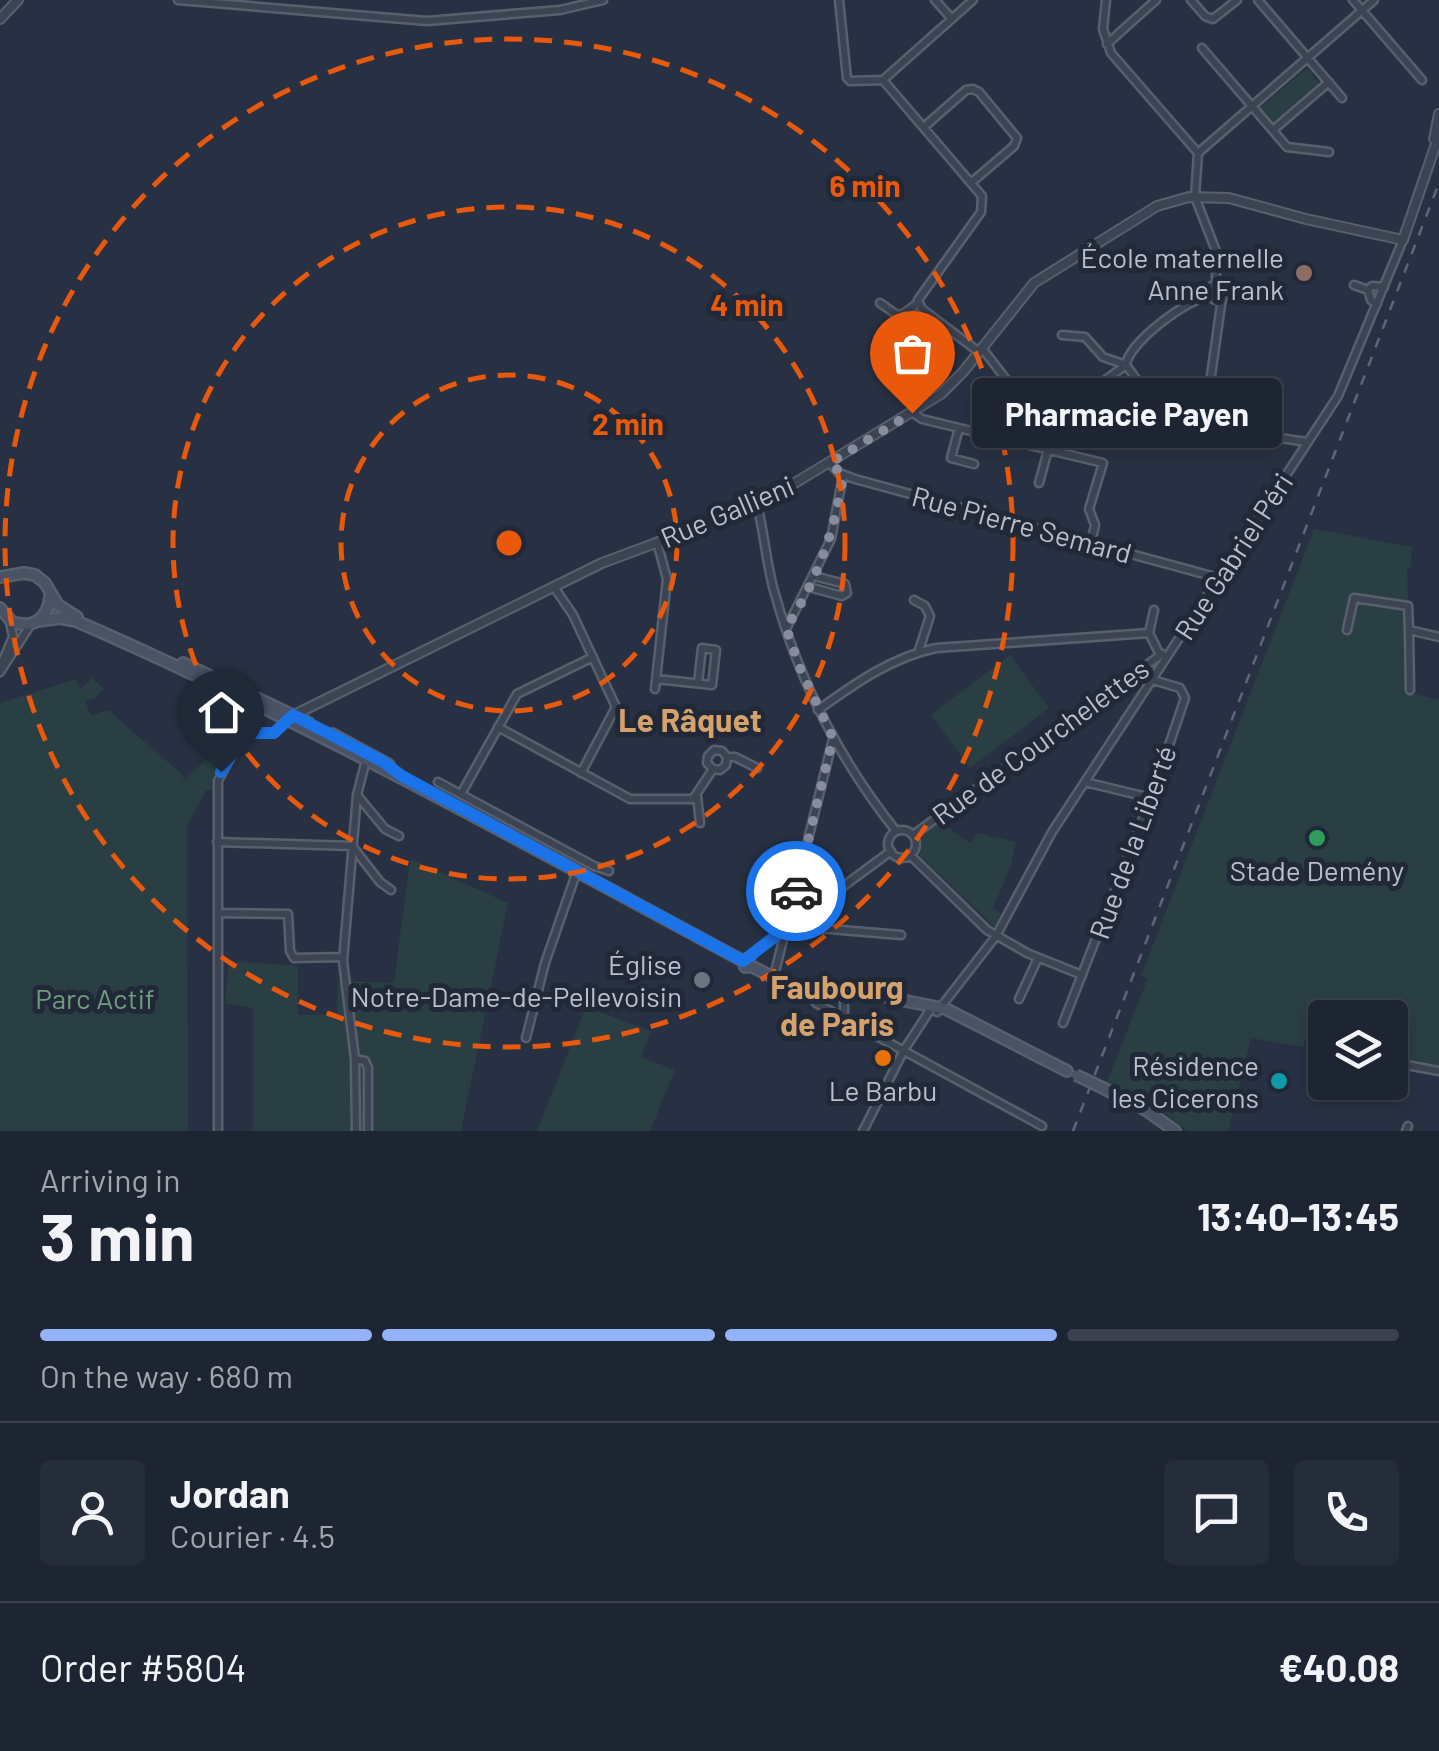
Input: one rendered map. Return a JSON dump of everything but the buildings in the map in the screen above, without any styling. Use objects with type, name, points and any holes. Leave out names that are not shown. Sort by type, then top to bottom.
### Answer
[{"type":"main road","points":[[0,589],[6,577],[35,575],[73,615],[368,756],[748,962],[773,980],[800,991],[883,996],[935,1008],[1146,1110],[1175,1131]]},
{"type":"main road","points":[[34,622],[48,610],[50,594]]},
{"type":"main road","points":[[3,614],[34,622],[72,620],[290,716]]},
{"type":"street","points":[[0,18],[18,0]]},
{"type":"street","points":[[178,0],[436,22],[560,10],[603,0]]},
{"type":"street","points":[[840,0],[850,81],[883,80],[974,0]]},
{"type":"street","points":[[935,0],[952,19]]},
{"type":"street","points":[[1106,0],[1102,25],[1106,44],[1198,153]]},
{"type":"street","points":[[1106,44],[1156,0]]},
{"type":"street","points":[[1192,0],[1210,18],[1237,0]]},
{"type":"street","points":[[1258,0],[1342,98]]},
{"type":"street","points":[[1353,0],[1422,80]]},
{"type":"street","points":[[1204,426],[1224,294],[1216,284],[1216,252],[1194,197],[1198,153],[1374,0]]},
{"type":"street","points":[[1202,48],[1290,148],[1329,152]]},
{"type":"street","points":[[880,303],[896,315],[918,303],[920,294],[981,212],[982,196],[883,80]]},
{"type":"street","points":[[1273,130],[1329,82]]},
{"type":"street","points":[[924,127],[972,89],[1004,121],[1016,135],[1016,142],[972,182]]},
{"type":"street","points":[[1434,150],[1439,114]]},
{"type":"street","points":[[1402,240],[1439,136]]},
{"type":"street","points":[[1202,216],[1205,204],[1214,196]]},
{"type":"street","name":"Rue Gallieni","points":[[290,716],[602,562],[757,504],[830,463],[947,389],[1021,296],[1042,276],[1167,202],[1214,196],[1402,240]]},
{"type":"street","name":"Rue Gabriel Péri","points":[[863,1131],[904,1050],[996,936],[1044,844],[1344,386],[1402,240]]},
{"type":"street","points":[[1216,284],[1209,290],[1215,300],[1224,294],[1263,293]]},
{"type":"street","points":[[1354,285],[1368,290]]},
{"type":"street","points":[[1368,290],[1372,286],[1384,287]]},
{"type":"street","points":[[1368,290],[1370,300],[1377,304]]},
{"type":"street","points":[[918,303],[980,350],[1042,424],[1126,366],[1136,343],[1197,299],[1210,296]]},
{"type":"street","points":[[885,346],[903,314]]},
{"type":"street","points":[[1062,335],[1085,337],[1103,357],[1126,366],[1178,438],[1212,444],[1215,427]]},
{"type":"street","points":[[912,413],[922,419],[1103,463],[1089,510],[1095,525],[1091,543]]},
{"type":"street","points":[[1166,420],[1308,442]]},
{"type":"street","points":[[958,428],[951,458],[974,464]]},
{"type":"street","points":[[1039,483],[1048,450]]},
{"type":"street","name":"Rue Pierre Semard","points":[[830,463],[843,475],[1219,578]]},
{"type":"street","points":[[786,628],[835,526],[843,475]]},
{"type":"street","points":[[757,504],[770,576],[818,710],[896,832]]},
{"type":"street","points":[[655,689],[667,579],[656,542]]},
{"type":"street","points":[[809,587],[842,596],[847,592],[845,584],[814,576]]},
{"type":"street","points":[[554,588],[573,615],[616,709],[582,773]]},
{"type":"street","points":[[1347,630],[1354,598],[1408,606],[1410,690]]},
{"type":"street","points":[[914,600],[925,606],[930,616],[918,652]]},
{"type":"street","points":[[1154,610],[1149,633],[1159,653]]},
{"type":"street","points":[[0,669],[12,640],[3,614]]},
{"type":"street","points":[[0,669],[34,622]]},
{"type":"street","points":[[1408,630],[1439,638]]},
{"type":"street","points":[[818,710],[858,680],[918,652],[942,647],[1149,633]]},
{"type":"street","points":[[656,678],[712,685],[716,650],[702,648],[698,683]]},
{"type":"street","name":"Rue de Courchelettes","points":[[913,835],[1159,653],[1169,656]]},
{"type":"street","points":[[461,794],[517,694],[593,658]]},
{"type":"street","name":"Rue de la Liberté","points":[[1063,1023],[1151,798],[1185,696],[1180,688],[1153,680]]},
{"type":"street","points":[[218,1131],[217,786],[244,733],[274,733],[290,716]]},
{"type":"street","points":[[498,727],[634,800],[697,796]]},
{"type":"street","points":[[773,980],[790,926],[833,738]]},
{"type":"street","points":[[712,769],[708,762],[710,753],[719,750],[757,768]]},
{"type":"street","points":[[356,1131],[355,1059],[343,957],[357,795],[368,756]]},
{"type":"street","points":[[712,769],[722,769],[727,757]]},
{"type":"street","points":[[700,823],[697,796],[712,769]]},
{"type":"street","points":[[438,782],[609,871]]},
{"type":"street","points":[[1085,782],[1151,798]]},
{"type":"street","points":[[357,795],[385,830],[399,836]]},
{"type":"street","points":[[905,830],[913,835],[916,846],[910,855],[900,857],[891,851],[889,840],[896,832],[905,830]]},
{"type":"street","points":[[217,842],[352,846]]},
{"type":"street","points":[[352,846],[382,885],[391,890]]},
{"type":"street","points":[[748,962],[891,851]]},
{"type":"street","points":[[910,855],[996,936],[1082,975]]},
{"type":"street","points":[[526,1038],[545,963],[577,871]]},
{"type":"street","points":[[218,913],[288,914],[290,954],[300,960],[343,957]]},
{"type":"street","points":[[790,926],[901,935]]},
{"type":"street","points":[[1020,999],[1038,958]]},
{"type":"street","points":[[844,993],[844,1018]]},
{"type":"street","points":[[816,1003],[1042,1126]]},
{"type":"street","points":[[355,1059],[365,1062],[368,1068],[368,1131]]},
{"type":"street","points":[[1408,1066],[1439,1072]]},
{"type":"green space","points":[[1307,68],[1319,83],[1272,123],[1260,108]]},
{"type":"green space","name":"Stade Demény","points":[[1314,529],[1412,547],[1411,567],[1407,568],[1411,693],[1439,700],[1439,1069],[1408,1063],[1408,1000],[1308,1000],[1308,1041],[1304,1047],[1251,1038],[1228,1131],[1187,1131],[1152,1102],[1107,1082],[1148,978],[1141,976]]},
{"type":"green space","points":[[1010,655],[1049,708],[970,768],[931,715]]},
{"type":"green space","name":"Parc Actif","points":[[92,678],[104,689],[85,701],[91,716],[108,710],[185,777],[178,786],[238,730],[216,776],[214,789],[206,790],[187,827],[188,1131],[0,1131],[0,703],[76,679],[81,689]]},
{"type":"green space","points":[[939,821],[970,843],[978,833],[1016,842],[993,908],[1001,914],[995,927],[920,856],[923,831]]},
{"type":"green space","points":[[410,859],[508,903],[461,1131],[253,1131],[253,1008],[225,1003],[229,961],[298,966],[298,1015],[337,1015],[338,981],[394,983]]},
{"type":"green space","points":[[586,1007],[651,1031],[641,1057],[675,1070],[650,1131],[537,1131]]},
{"type":"railway","points":[[1073,1131],[1439,183]]},
{"type":"way so far","points":[[796,891],[833,738],[786,628],[823,558],[837,520],[843,475],[830,463],[912,413]]},
{"type":"place","name":"École maternelle Anne Frank","points":[[1304,273]]},
{"type":"place","name":"Pharmacie Payen","points":[[912,413]]},
{"type":"place","name":"Stade Demény","points":[[1317,838]]},
{"type":"place","name":"Église Notre-Dame-de-Pellevoisin","points":[[702,980]]},
{"type":"place","name":"Le Barbu","points":[[883,1058]]},
{"type":"place","name":"Résidence les Cicerons","points":[[1279,1081]]},
{"type":"district","name":"Le Râquet","points":[[690,719]]},
{"type":"district","name":"Faubourg de Paris","points":[[837,1004]]},
{"type":"route","points":[[221,772],[244,733],[274,733],[293,715],[743,961],[786,928],[796,891]]}]
